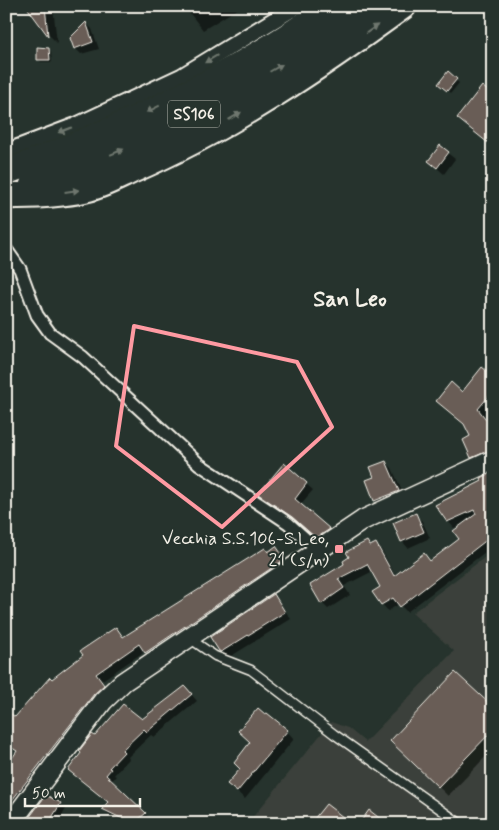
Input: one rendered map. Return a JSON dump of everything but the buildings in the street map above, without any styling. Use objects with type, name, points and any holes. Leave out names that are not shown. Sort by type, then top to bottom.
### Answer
[{"type":"highway","name":"SS106","points":[[6,172],[117,127],[176,98],[267,49],[332,6]]},
{"type":"highway","name":"SS106","points":[[6,196],[109,155],[186,119],[280,66],[368,6]]},
{"type":"highway","points":[[6,196],[86,189],[149,163],[195,141],[342,51],[403,6]]},
{"type":"street","points":[[6,152],[75,126],[182,76],[297,6]]},
{"type":"street","points":[[6,249],[20,269],[37,315],[50,333],[83,357],[199,464],[288,523],[317,549]]},
{"type":"street","points":[[10,824],[103,701],[123,682],[317,549],[363,520],[493,460]]},
{"type":"lane","points":[[187,637],[215,656],[251,670],[334,734],[460,824]]},
{"type":"highlighted area","points":[[134,326],[297,362],[332,427],[222,527],[116,446]]},
{"type":"shaded area","points":[[493,551],[493,824],[247,824],[331,722],[348,728],[365,742],[454,651],[412,613]]},
{"type":"place","name":"Vecchia S.S.106-S.Leo, 21 (s/n)","points":[[339,549]]},
{"type":"district","name":"San Leo","points":[[350,300]]}]
